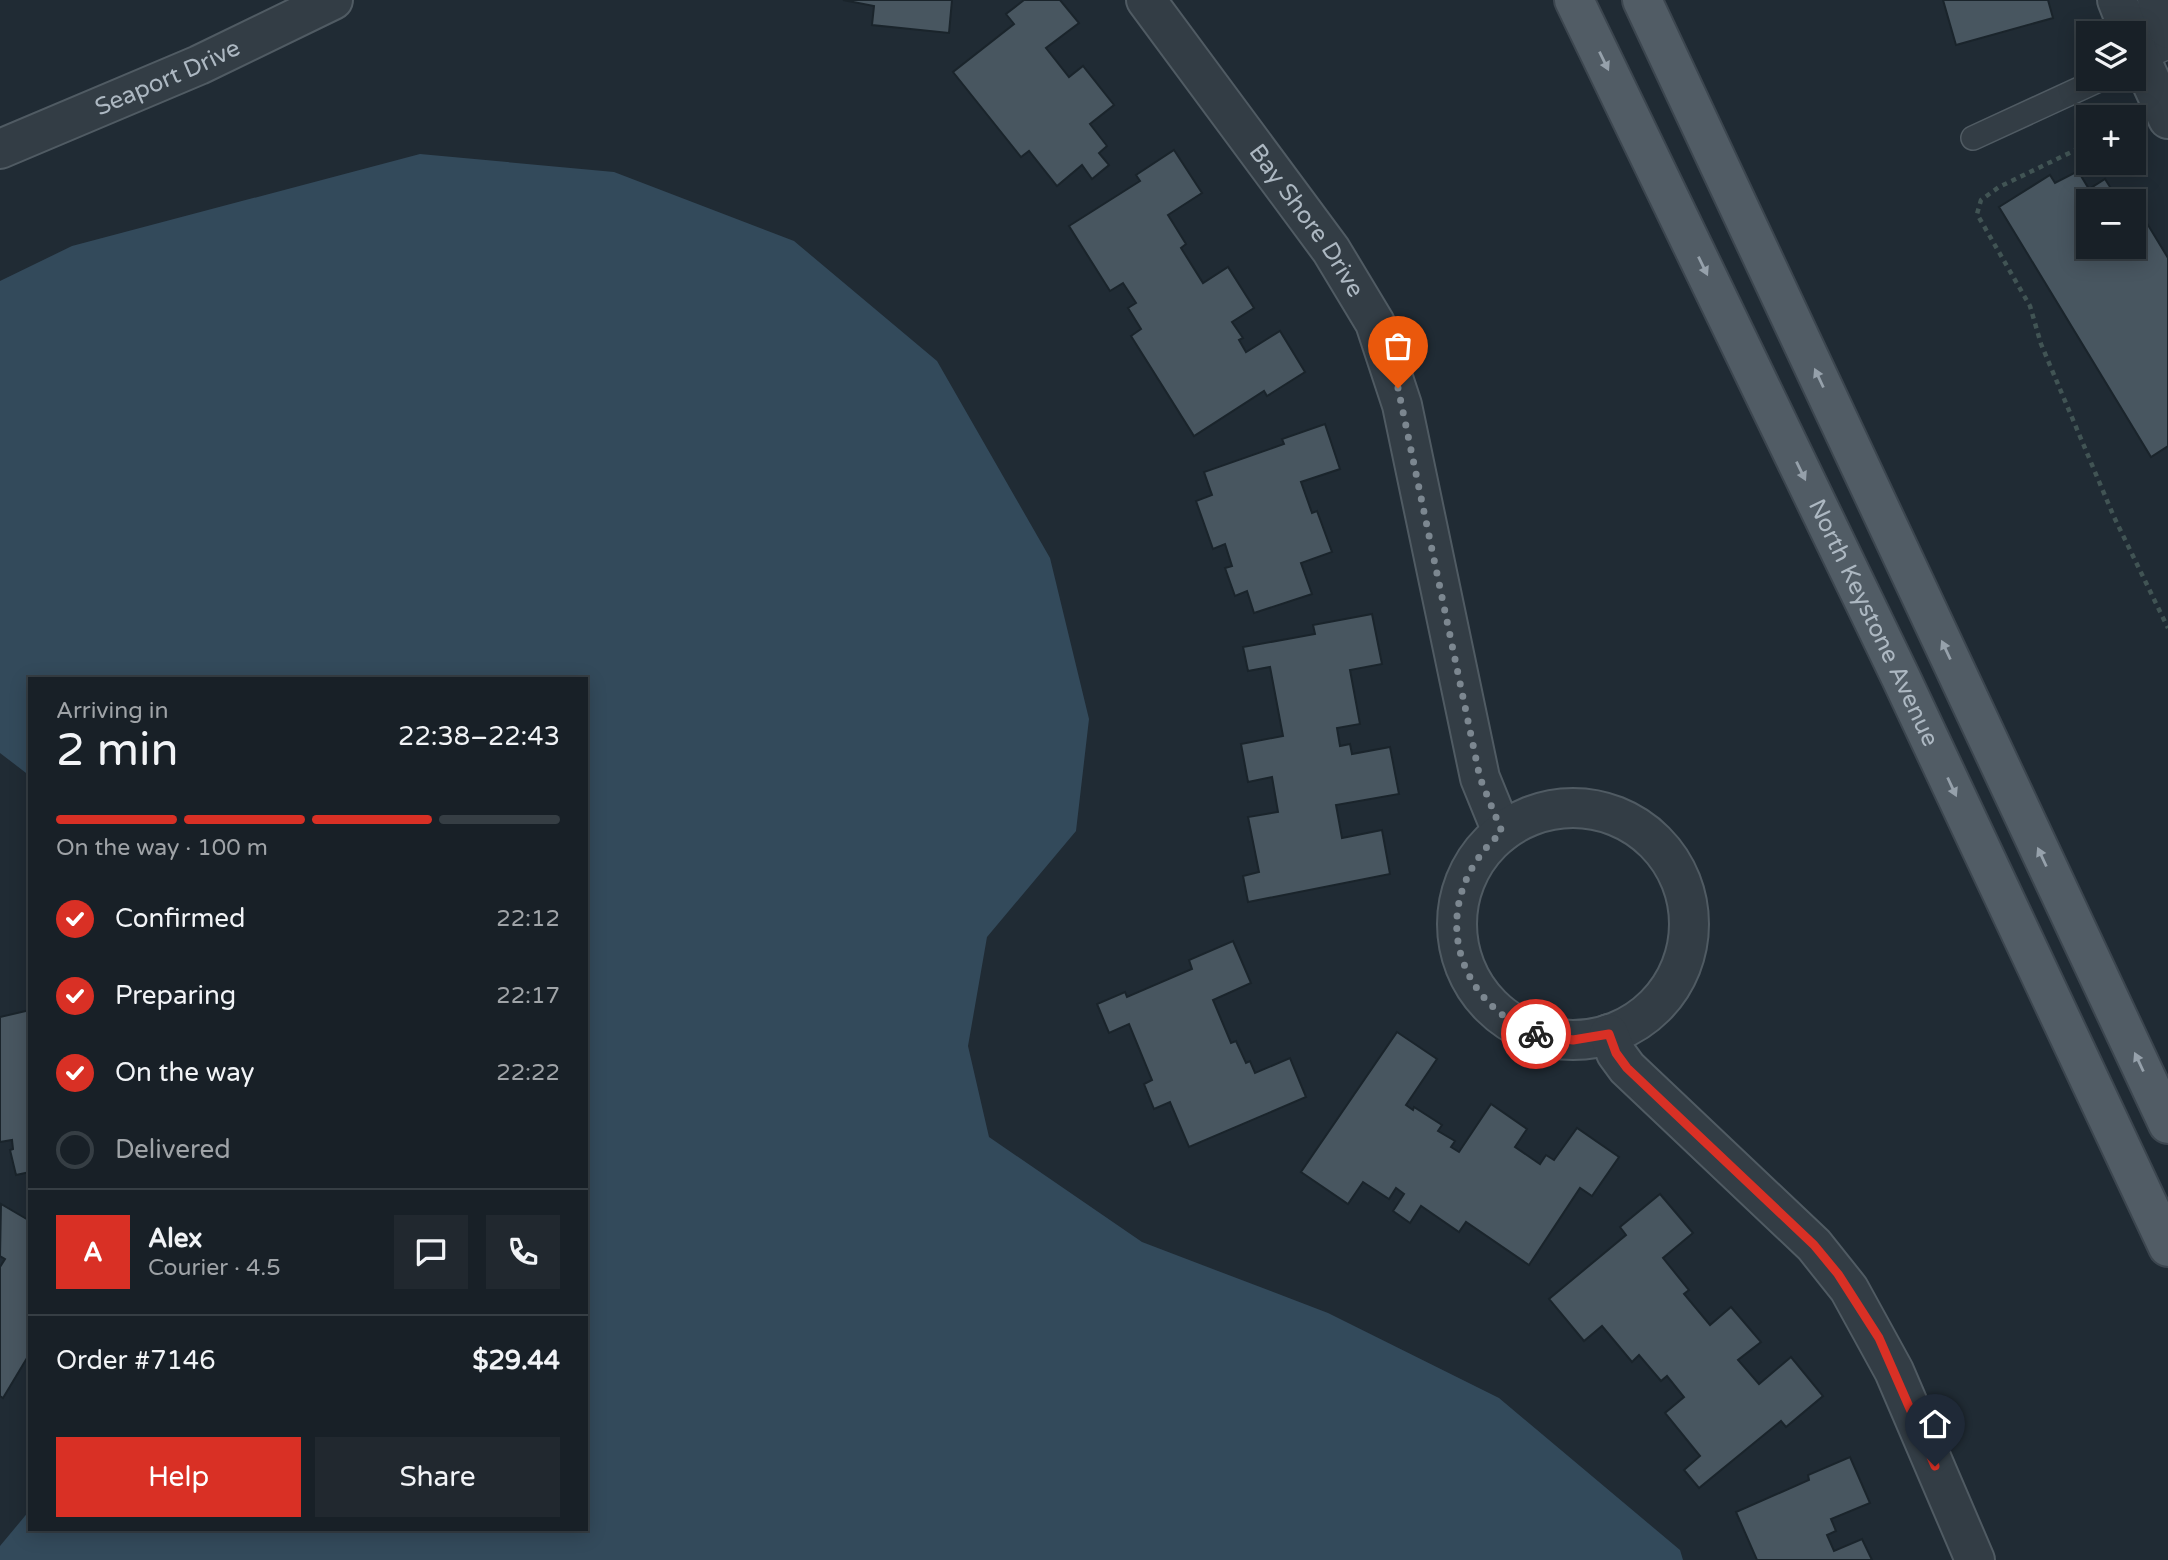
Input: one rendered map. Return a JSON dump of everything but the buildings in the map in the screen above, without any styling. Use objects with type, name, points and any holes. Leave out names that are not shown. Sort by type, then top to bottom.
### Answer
[{"type":"main road","name":"North Keystone Avenue","points":[[1574,0],[1907,690],[2168,1247]]},
{"type":"main road","name":"North Keystone Avenue","points":[[1642,0],[2168,1124]]},
{"type":"street","name":"Seaport Drive","points":[[0,149],[199,65],[333,0]]},
{"type":"street","name":"Bay Shore Drive","points":[[1146,0],[1332,250],[1375,323],[1402,405],[1480,778],[1502,832]]},
{"type":"street","points":[[2117,0],[2127,21]]},
{"type":"street","points":[[2157,0],[2168,29]]},
{"type":"street","points":[[2146,62],[2168,119]]},
{"type":"street","points":[[1553,810],[1594,810],[1633,825],[1655,842],[1672,863],[1687,902],[1689,930],[1685,957],[1673,982],[1656,1005],[1635,1022],[1609,1034],[1573,1040],[1538,1035],[1506,1019],[1480,994],[1470,979],[1458,945],[1458,909],[1462,891],[1478,859],[1502,832],[1526,818],[1553,810]]},
{"type":"street","points":[[1609,1034],[1616,1053],[1627,1068],[1814,1245],[1849,1289],[1895,1371],[1975,1560]]},
{"type":"lane","points":[[1973,138],[2076,91]]},
{"type":"path","points":[[2076,150],[1998,187],[1981,200],[1978,214],[2030,306],[2041,344],[2114,517],[2168,628]]},
{"type":"water","points":[[420,154],[614,172],[794,241],[937,361],[1050,558],[1089,719],[1076,831],[987,937],[968,1046],[989,1137],[1142,1242],[1328,1313],[1499,1398],[1680,1550],[1683,1560],[0,1560],[0,1546],[28,1512],[28,1531],[588,1531],[588,677],[28,677],[28,774],[0,753],[0,281],[72,246]]},
{"type":"way so far","points":[[1398,388],[1480,778],[1502,832],[1488,844],[1468,874],[1458,909],[1458,945],[1470,979],[1492,1008],[1521,1028],[1536,1034]]},
{"type":"route","points":[[1536,1034],[1573,1040],[1592,1039],[1609,1034],[1616,1053],[1627,1068],[1814,1245],[1849,1289],[1879,1338],[1935,1466]]}]
